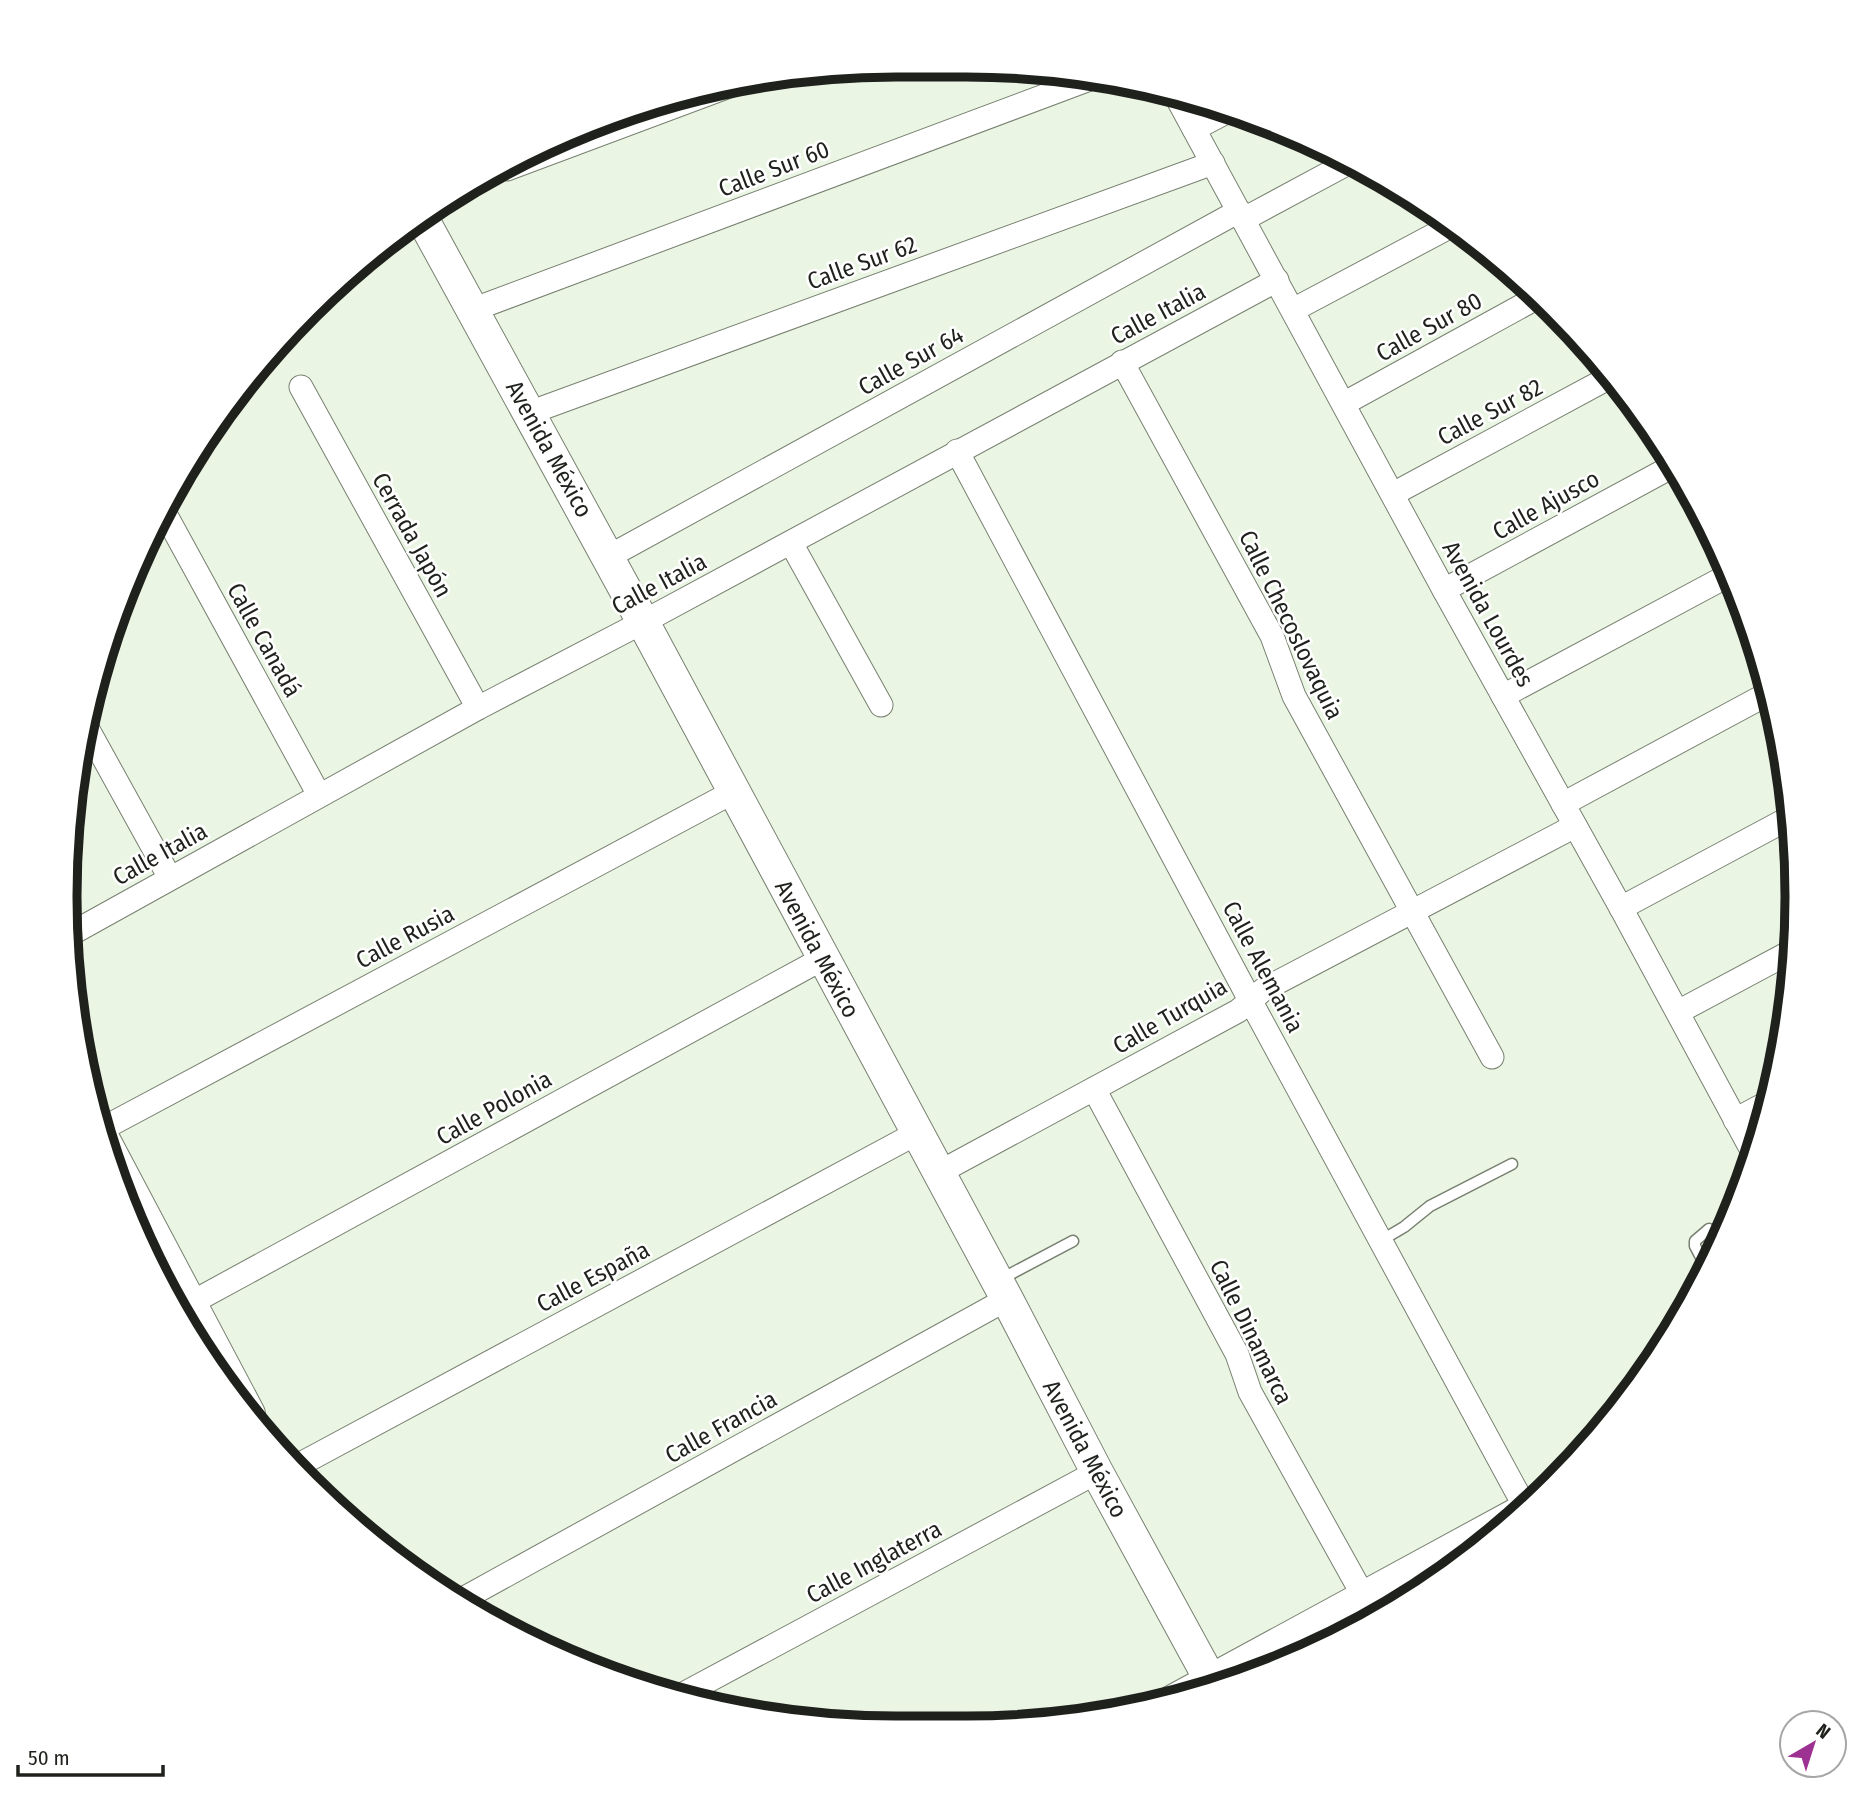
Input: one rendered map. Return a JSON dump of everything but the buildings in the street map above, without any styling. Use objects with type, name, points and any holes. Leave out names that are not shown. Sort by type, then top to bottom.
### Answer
[{"type":"street","name":"Calle Sur 60","points":[[472,310],[1075,85]]},
{"type":"street","name":"Avenida Lourdes","points":[[1181,106],[1747,1142]]},
{"type":"street","points":[[566,147],[658,113]]},
{"type":"street","points":[[1194,129],[1218,117]]},
{"type":"street","name":"Calle Sur 62","points":[[529,413],[1213,163]]},
{"type":"street","name":"Calle Sur 64","points":[[608,557],[1242,216],[1339,168]]},
{"type":"street","name":"Avenida México","points":[[426,226],[608,557],[1210,1679]]},
{"type":"street","points":[[1293,310],[1443,231]]},
{"type":"street","name":"Calle Italia","points":[[78,930],[478,708],[791,543],[1277,280]]},
{"type":"street","name":"Calle Sur 80","points":[[1345,403],[1529,302]]},
{"type":"street","name":"Calle Checoslovaquia","points":[[1122,362],[1272,636],[1291,689],[1492,1057]]},
{"type":"street","name":"Calle Sur 82","points":[[1394,494],[1602,381]]},
{"type":"street","name":"Cerrada Japón","points":[[301,387],[478,708]]},
{"type":"street","name":"Calle Alemania","points":[[957,452],[1521,1499]]},
{"type":"street","name":"Calle Ajusco","points":[[1444,590],[1665,470]]},
{"type":"street","name":"Calle Canadá","points":[[169,521],[319,795]]},
{"type":"street","points":[[791,543],[881,705]]},
{"type":"street","points":[[1503,696],[1721,579]]},
{"type":"street","points":[[1563,804],[1760,698]]},
{"type":"street","points":[[93,738],[170,878]]},
{"type":"street","name":"Calle Rusia","points":[[110,1125],[733,792]]},
{"type":"street","points":[[1621,908],[1781,822]]},
{"type":"street","name":"Calle Turquia","points":[[938,1173],[1238,1010],[1263,990],[1575,826]]},
{"type":"street","points":[[1678,1012],[1782,956]]},
{"type":"street","name":"Calle Polonia","points":[[194,1317],[822,959]]},
{"type":"street","name":"Calle Dinamarca","points":[[1094,1090],[1237,1354],[1250,1392],[1364,1597]]},
{"type":"street","points":[[1735,1120],[1757,1108]]},
{"type":"street","name":"Calle España","points":[[304,1462],[917,1133]]},
{"type":"street","name":"Calle Francia","points":[[470,1596],[1002,1290]]},
{"type":"street","name":"Calle Inglaterra","points":[[691,1690],[1097,1472]]},
{"type":"street","points":[[1222,1675],[1480,1534]]},
{"type":"lane","points":[[1382,1240],[1404,1227],[1430,1206],[1512,1164]]},
{"type":"lane","points":[[1701,1257],[1695,1241],[1709,1229]]},
{"type":"lane","points":[[1002,1290],[1073,1241]]}]
